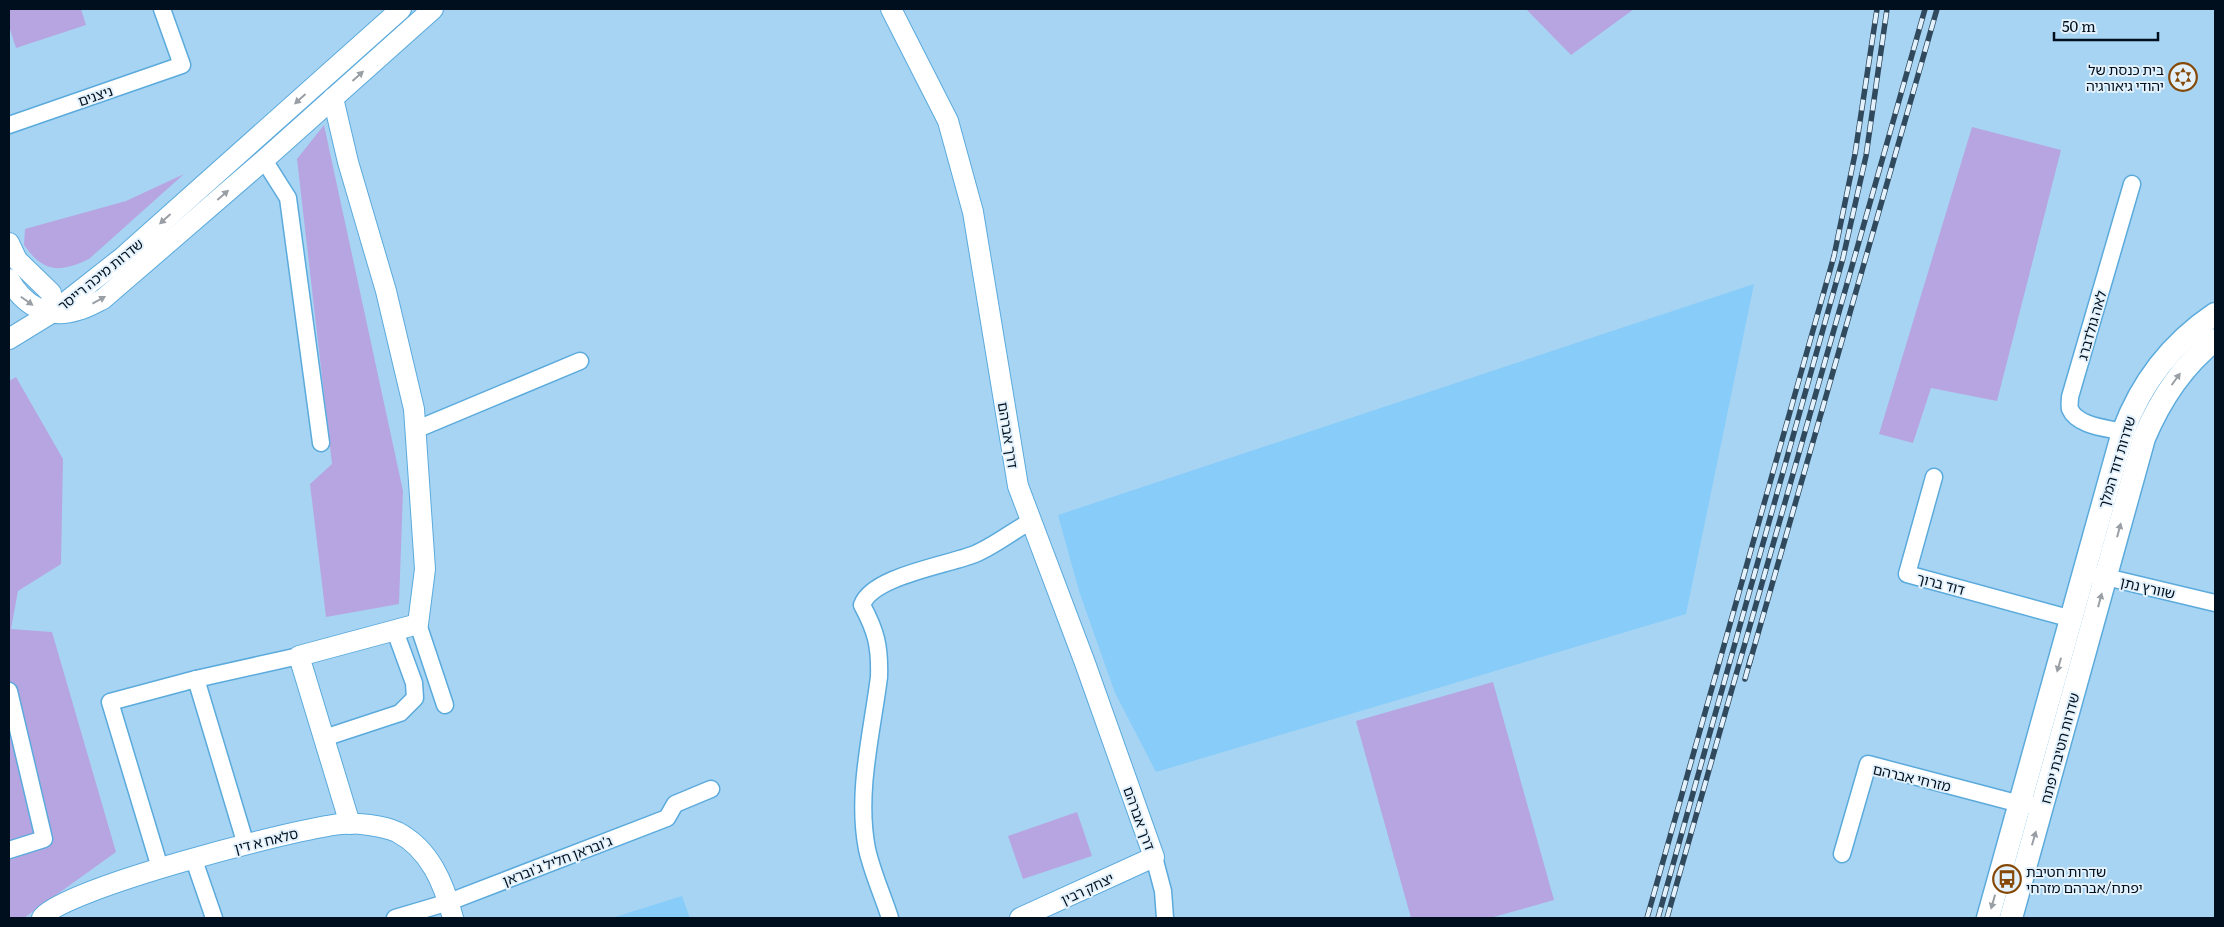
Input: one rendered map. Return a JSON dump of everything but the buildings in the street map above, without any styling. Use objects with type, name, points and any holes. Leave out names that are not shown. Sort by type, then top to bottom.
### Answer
[{"type":"main road","name":"שדרות דוד המלך","points":[[2082,582],[2123,432],[2137,398],[2165,358],[2182,340],[2215,314]]},
{"type":"main road","name":"שדרות דוד המלך","points":[[2106,577],[2144,438],[2154,416],[2183,370],[2201,351],[2215,340]]},
{"type":"main road","name":"שדרות חטיבת יפתח","points":[[2012,918],[2106,577]]},
{"type":"main road","name":"שדרות חטיבת יפתח","points":[[1988,918],[2082,582]]},
{"type":"street","name":"ניצנים","points":[[9,125],[182,65],[162,9]]},
{"type":"street","name":"שדרות מיכה רייסר","points":[[53,312],[123,257],[401,9]]},
{"type":"street","name":"שדרות מיכה רייסר","points":[[53,312],[77,311],[103,299],[264,160],[433,9]]},
{"type":"street","name":"דרך אברהם","points":[[891,9],[948,121],[973,212],[1018,486],[1085,663],[1154,857]]},
{"type":"street","points":[[333,98],[348,162],[386,291],[414,409],[425,568],[418,624],[445,705]]},
{"type":"street","points":[[264,160],[288,198],[321,443]]},
{"type":"street","name":"לאה גולדברג","points":[[2123,432],[2084,422],[2076,418],[2070,408],[2070,397],[2132,184]]},
{"type":"street","points":[[9,243],[17,260],[51,293],[53,312]]},
{"type":"street","points":[[9,279],[18,295],[25,301],[36,308],[53,312]]},
{"type":"street","points":[[42,284],[76,284],[94,279]]},
{"type":"street","points":[[9,339],[53,312]]},
{"type":"street","points":[[415,430],[580,361]]},
{"type":"street","name":"דוד ברוך","points":[[1934,477],[1907,574],[2072,618]]},
{"type":"street","points":[[890,918],[867,850],[864,825],[863,796],[880,657],[874,629],[862,605],[865,597],[900,576],[975,553],[1031,521]]},
{"type":"street","name":"שוורץ נתן","points":[[2082,582],[2094,576],[2106,577],[2215,603]]},
{"type":"street","points":[[160,868],[110,702],[196,679],[299,656],[418,624]]},
{"type":"street","points":[[324,738],[400,712],[415,698],[414,683],[395,631]]},
{"type":"street","points":[[299,656],[350,824]]},
{"type":"street","points":[[196,679],[246,845]]},
{"type":"street","points":[[9,691],[44,839],[9,850]]},
{"type":"street","name":"מזרחי אברהם","points":[[1842,854],[1868,764],[2020,804],[2031,804],[2045,799]]},
{"type":"street","name":"ג'ובראן חליל ג'ובראן","points":[[395,918],[451,910],[667,818],[675,804],[711,789]]},
{"type":"street","name":"סלאח א דין","points":[[42,918],[69,900],[160,868],[316,828],[350,824],[396,832],[420,848],[437,873],[451,910]]},
{"type":"street","points":[[1154,857],[1163,891],[1165,918]]},
{"type":"street","name":"יצחק רבין","points":[[1020,918],[1154,857]]},
{"type":"street","points":[[194,860],[214,918]]},
{"type":"shaded area","points":[[9,9],[81,9],[86,25],[16,48],[9,26]]},
{"type":"shaded area","points":[[1526,9],[1634,9],[1571,55]]},
{"type":"shaded area","points":[[324,125],[403,491],[399,604],[326,617],[310,484],[332,464],[297,159]]},
{"type":"shaded area","points":[[1972,127],[2061,150],[1997,401],[1931,388],[1913,443],[1879,434]]},
{"type":"shaded area","points":[[184,174],[89,259],[78,264],[69,267],[53,268],[38,261],[24,245],[25,229],[126,201]]},
{"type":"shaded area","points":[[1754,284],[1686,614],[1156,772],[1115,693],[1079,591],[1058,515]]},
{"type":"shaded area","points":[[16,377],[63,459],[61,564],[18,591],[11,629],[52,632],[116,852],[24,918],[9,918],[9,381]]},
{"type":"shaded area","points":[[1493,682],[1554,900],[1490,918],[1411,918],[1356,721]]},
{"type":"shaded area","points":[[1077,812],[1092,856],[1023,879],[1008,836]]},
{"type":"shaded area","points":[[682,896],[690,918],[612,918]]},
{"type":"railway","points":[[1647,918],[1834,256],[1855,154],[1877,9]]},
{"type":"railway","points":[[1658,918],[1843,258],[1866,156],[1887,9]]},
{"type":"railway","points":[[1667,918],[1925,9]]},
{"type":"railway","points":[[1749,665],[1937,9]]},
{"type":"railway","points":[[1745,679],[1751,657]]},
{"type":"place","name":"בית כנסת של יהודי גיאורגיה","points":[[2183,77]]},
{"type":"place","name":"שדרות חטיבת יפתח/אברהם מזרחי","points":[[2007,879]]}]
